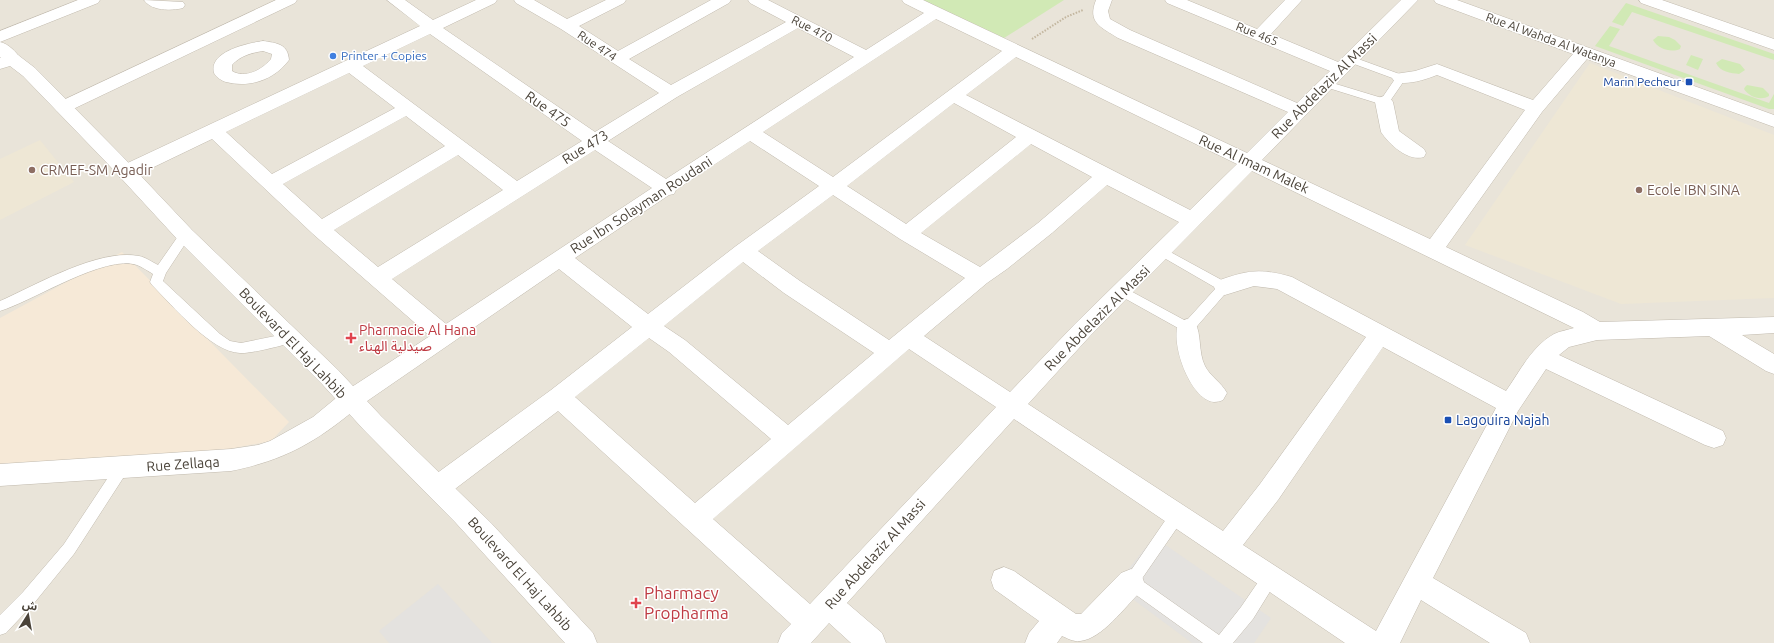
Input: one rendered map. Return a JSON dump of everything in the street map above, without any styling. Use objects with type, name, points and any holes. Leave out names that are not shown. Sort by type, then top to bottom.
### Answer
[{"type":"street","points":[[0,37],[92,0]]},
{"type":"street","points":[[152,0],[160,4],[177,5]]},
{"type":"street","points":[[63,108],[289,0]]},
{"type":"street","name":"Rue 475","points":[[395,0],[430,27],[595,142],[666,189]]},
{"type":"street","points":[[126,172],[489,0]]},
{"type":"street","name":"Rue 474","points":[[522,0],[567,26],[616,59],[671,93]]},
{"type":"street","points":[[567,26],[618,0]]},
{"type":"street","points":[[616,59],[723,0]]},
{"type":"street","name":"Rue 470","points":[[756,0],[867,57]]},
{"type":"street","name":"Rue Al Imam Malek","points":[[910,0],[1434,249],[1575,318],[1597,332]]},
{"type":"street","name":"Rue 465","points":[[1173,0],[1339,70]]},
{"type":"street","points":[[1260,36],[1294,0]]},
{"type":"street","name":"Rue Abdelaziz Al Massi","points":[[792,643],[1067,346],[1121,291],[1163,252],[1192,220],[1339,70],[1410,0]]},
{"type":"street","name":"Rue Al Wahda Al Watanya","points":[[1442,0],[1774,121]]},
{"type":"street","points":[[1647,0],[1774,45]]},
{"type":"street","points":[[1103,1],[1100,11],[1103,21],[1124,34],[1300,111]]},
{"type":"street","name":"Rue Ibn Solayman Roudani","points":[[349,401],[560,258],[750,132],[936,12]]},
{"type":"street","name":"Rue 473","points":[[377,278],[671,93],[797,22]]},
{"type":"street","points":[[216,34],[238,52]]},
{"type":"street","points":[[262,46],[270,47],[280,52],[280,60],[264,74],[247,78],[232,78],[226,76],[223,73],[222,65],[226,60],[238,52],[262,46]]},
{"type":"street","points":[[438,487],[559,397],[743,251],[833,186],[1014,50]]},
{"type":"street","points":[[1434,249],[1536,108],[1584,52]]},
{"type":"street","name":"Boulevard El Haj Lahbib","points":[[4,57],[29,72],[116,160],[185,235],[330,377],[349,401],[438,487],[493,543],[582,643]]},
{"type":"street","points":[[350,65],[406,109],[516,190]]},
{"type":"street","points":[[1401,78],[1418,76],[1437,69],[1536,108]]},
{"type":"street","points":[[264,74],[285,96]]},
{"type":"street","points":[[954,96],[1192,220]]},
{"type":"street","points":[[1384,102],[1390,132],[1393,136],[1417,153]]},
{"type":"street","points":[[270,183],[406,109]]},
{"type":"street","points":[[213,130],[320,229],[445,336]]},
{"type":"street","points":[[750,132],[907,234],[980,277]]},
{"type":"street","points":[[907,234],[1029,136]]},
{"type":"street","points":[[320,229],[458,147]]},
{"type":"street","points":[[695,518],[980,277],[1000,264],[1046,228],[1105,176]]},
{"type":"street","points":[[743,251],[792,286],[1012,406],[1369,643]]},
{"type":"street","points":[[560,258],[632,315],[677,346],[788,438]]},
{"type":"street","points":[[1225,287],[1257,277],[1269,278],[1294,288],[1510,404]]},
{"type":"street","points":[[1385,643],[1510,404],[1542,357],[1551,348],[1562,340],[1597,332],[1774,325]]},
{"type":"street","points":[[1712,327],[1774,365]]},
{"type":"street","points":[[1187,328],[1191,363],[1194,370],[1201,380],[1215,393]]},
{"type":"street","points":[[1225,548],[1269,492],[1380,334]]},
{"type":"street","points":[[1542,357],[1714,438]]},
{"type":"street","points":[[559,397],[695,518],[820,614],[872,643]]},
{"type":"street","name":"Rue Zellaqa","points":[[0,474],[122,468],[231,460],[258,455],[284,445],[315,428],[349,401]]},
{"type":"street","points":[[1004,580],[1059,618],[1077,628],[1084,627],[1091,623],[1131,582]]},
{"type":"street","points":[[1416,582],[1516,643]]},
{"type":"street","points":[[1039,643],[1059,618]]},
{"type":"lane","points":[[1339,70],[1401,78],[1384,102],[1339,70]]},
{"type":"lane","points":[[185,235],[160,272],[156,282],[215,338],[227,345],[241,348],[290,338]]},
{"type":"lane","points":[[1121,291],[1187,328],[1225,287],[1163,252]]},
{"type":"lane","points":[[0,306],[90,266],[117,260],[138,260],[160,272]]},
{"type":"lane","points":[[0,627],[33,592],[69,549],[122,468]]},
{"type":"lane","points":[[1176,516],[1131,582],[1217,643]]},
{"type":"lane","points":[[1223,643],[1247,613],[1271,577]]},
{"type":"path","points":[[1014,50],[1066,17],[1103,1]]},
{"type":"shaded area","points":[[0,0],[1774,0],[1774,643],[0,643]]},
{"type":"shaded area","name":"Ecole IBN SINA","points":[[1590,63],[1774,135],[1774,298],[1621,304],[1465,245]]},
{"type":"shaded area","name":"CRMEF-SM Agadir","points":[[40,140],[74,182],[0,220],[0,159]]},
{"type":"shaded area","points":[[122,252],[289,422],[271,441],[197,455],[0,464],[0,318]]},
{"type":"shaded area","points":[[1154,537],[1271,618],[1254,643],[1192,643],[1115,586]]},
{"type":"shaded area","points":[[438,584],[492,643],[389,643],[379,631]]},
{"type":"green space","points":[[922,0],[1064,0],[1004,38]]},
{"type":"green space","points":[[1626,3],[1774,54],[1774,60],[1632,12],[1623,26],[1612,22]]},
{"type":"green space","points":[[1610,26],[1620,29],[1609,46],[1769,103],[1774,94],[1774,109],[1769,109],[1595,46]]},
{"type":"green space","points":[[1658,36],[1669,37],[1675,40],[1681,46],[1680,49],[1673,51],[1661,48],[1653,40]]},
{"type":"green space","points":[[1691,55],[1703,59],[1698,70],[1686,65]]},
{"type":"green space","points":[[1722,59],[1740,64],[1745,70],[1739,74],[1723,70],[1716,63]]},
{"type":"green space","points":[[1747,85],[1763,88],[1769,96],[1759,98],[1752,96],[1744,89]]},
{"type":"place","name":"Printer + Copies","points":[[333,56]]},
{"type":"place","name":"Marin Pecheur","points":[[1689,82]]},
{"type":"place","name":"CRMEF-SM Agadir","points":[[32,170]]},
{"type":"place","name":"Ecole IBN SINA","points":[[1639,190]]},
{"type":"place","name":"Pharmacie Al Hana صيدلية الهناء","points":[[351,338]]},
{"type":"place","name":"Lagouira Najah","points":[[1448,420]]},
{"type":"place","name":"Pharmacy Propharma","points":[[636,603]]}]
